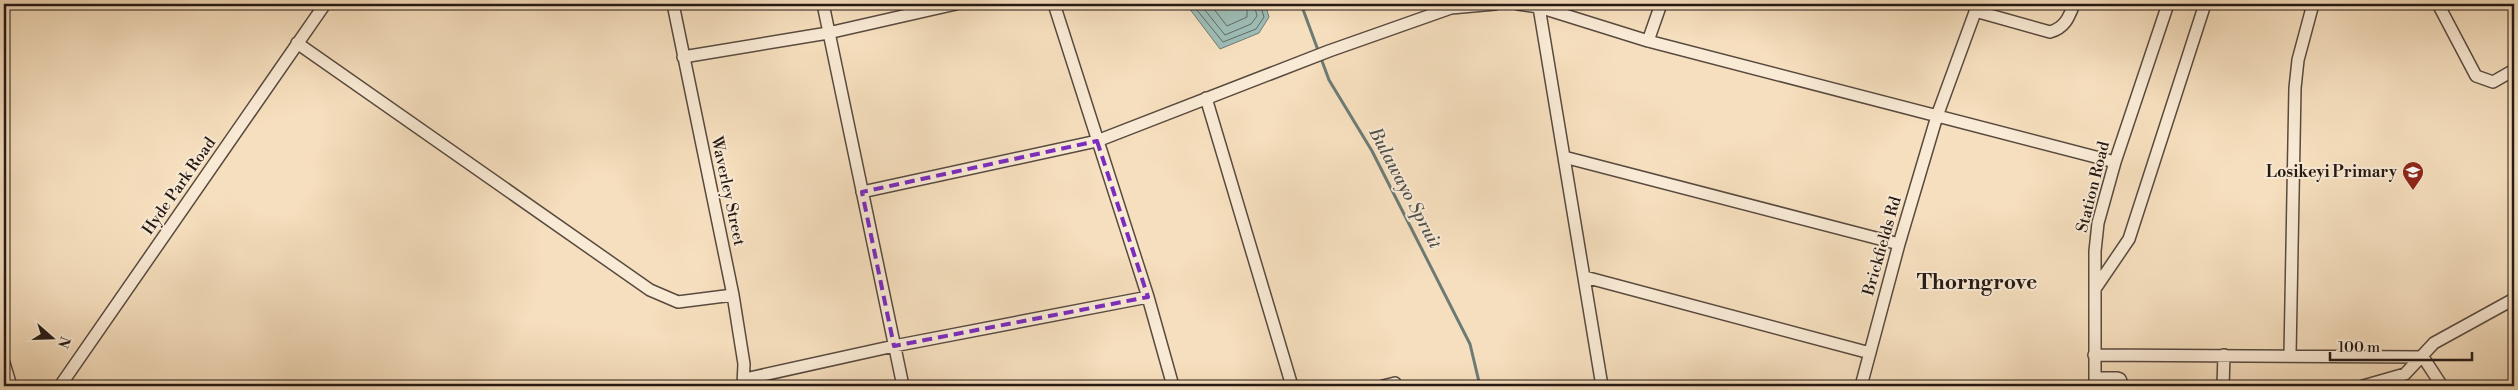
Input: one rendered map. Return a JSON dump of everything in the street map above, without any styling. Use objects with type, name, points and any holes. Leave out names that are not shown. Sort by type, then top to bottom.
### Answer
[{"type":"street","name":"Hyde Park Road","points":[[60,386],[324,4]]},
{"type":"street","name":"Waverley Street","points":[[673,4],[733,295],[744,383]]},
{"type":"street","points":[[823,4],[903,386]]},
{"type":"street","points":[[683,57],[828,33],[953,4]]},
{"type":"street","points":[[1054,4],[1148,297],[1173,386]]},
{"type":"street","points":[[862,192],[1097,141],[1329,51],[1451,8],[1494,4]]},
{"type":"street","points":[[1518,4],[1538,7],[1648,42],[2115,162]]},
{"type":"street","points":[[1648,42],[1661,4]]},
{"type":"street","points":[[1976,7],[2050,32],[2057,30],[2067,21],[2074,4]]},
{"type":"street","name":"Station Road","points":[[2095,382],[2094,251],[2098,223],[2115,162],[2168,4]]},
{"type":"street","points":[[2095,289],[2129,239],[2205,4]]},
{"type":"street","points":[[2290,355],[2295,88],[2298,60],[2313,4]]},
{"type":"street","points":[[2438,4],[2476,76],[2493,82],[2514,70]]},
{"type":"street","points":[[1538,7],[1602,386]]},
{"type":"street","name":"Brickfields Rd","points":[[1861,386],[1899,244],[1937,116],[1976,7]]},
{"type":"street","points":[[297,43],[650,290],[678,302],[733,295]]},
{"type":"street","points":[[1206,98],[1292,386]]},
{"type":"street","points":[[1564,157],[1899,244]]},
{"type":"street","points":[[1585,277],[1870,353]]},
{"type":"street","points":[[744,383],[894,346],[1148,297]]},
{"type":"street","points":[[2364,386],[2405,374],[2434,343],[2514,299]]},
{"type":"street","points":[[2094,355],[2422,357]]},
{"type":"street","points":[[2223,386],[2224,355]]},
{"type":"street","points":[[2422,357],[2442,386]]},
{"type":"street","points":[[4,363],[11,386]]},
{"type":"street","points":[[2095,382],[2116,378],[2120,379],[2123,386]]},
{"type":"street","points":[[1383,386],[1394,383]]},
{"type":"highlighted area","points":[[1097,141],[1148,297],[894,346],[862,192]]},
{"type":"water","points":[[1186,4],[1265,4],[1269,17],[1259,33],[1220,49]]},
{"type":"waterway","name":"Bulawayo Spruit","points":[[1301,4],[1329,80],[1372,151],[1470,344],[1480,386]]},
{"type":"place","name":"Losikeyi Primary","points":[[2413,191]]},
{"type":"district","name":"Thorngrove","points":[[1977,283]]}]
